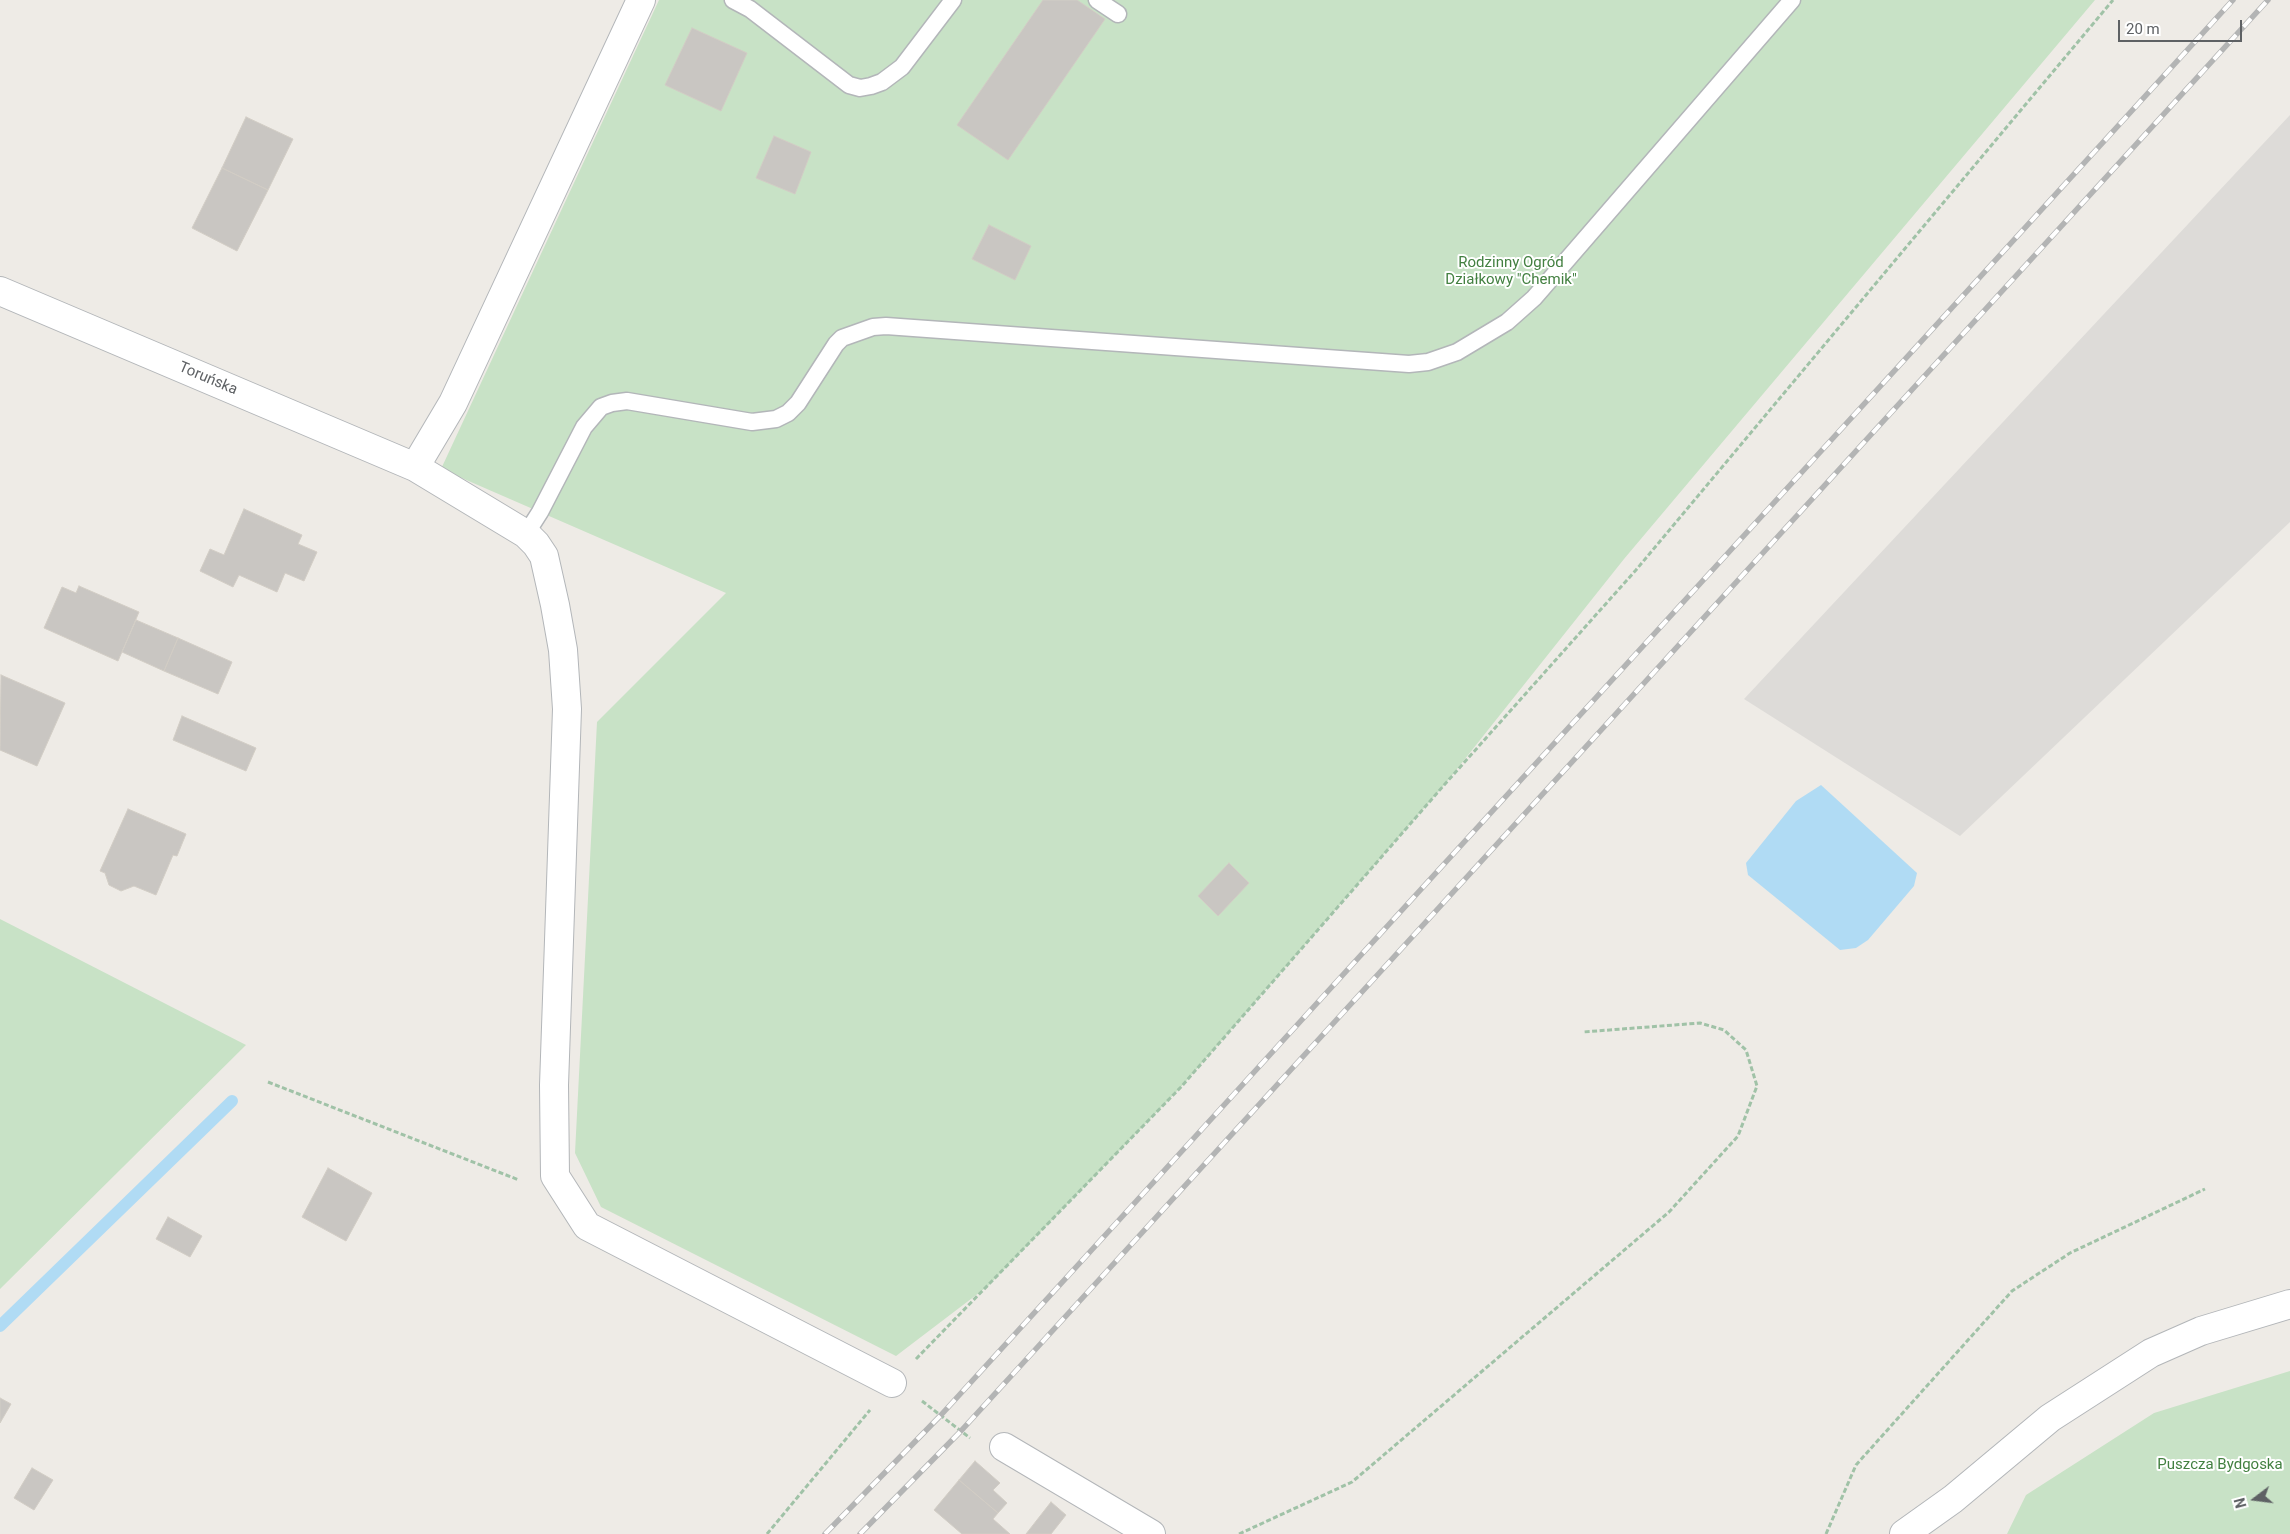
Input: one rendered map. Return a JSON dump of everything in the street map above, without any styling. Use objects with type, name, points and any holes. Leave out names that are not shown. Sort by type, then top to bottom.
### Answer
[{"type":"street","points":[[416,467],[453,403],[641,0]]},
{"type":"street","name":"Toruńska","points":[[0,290],[416,467],[526,534],[536,544],[544,556],[549,573],[563,650],[567,709],[554,1085],[555,1176],[587,1226],[892,1383]]},
{"type":"street","points":[[1904,1534],[1953,1498],[2050,1418],[2151,1353],[2201,1331],[2290,1304]]},
{"type":"street","points":[[1004,1447],[1152,1534]]},
{"type":"lane","points":[[733,0],[750,9],[850,85],[860,88],[882,82],[902,67],[952,0]]},
{"type":"lane","points":[[1097,0],[1118,14]]},
{"type":"lane","points":[[526,534],[540,512],[584,427],[601,407],[612,403],[627,402],[752,422],[776,419],[788,413],[798,403],[836,344],[842,338],[873,327],[896,326],[1409,364],[1428,362],[1457,352],[1507,322],[1534,298],[1792,0]]},
{"type":"path","points":[[767,1534],[892,1383],[1181,1087],[1444,784],[1636,570],[2113,0]]},
{"type":"path","points":[[1239,1534],[1352,1482],[1669,1212],[1738,1136],[1757,1086],[1746,1050],[1724,1030],[1700,1023],[1584,1032]]},
{"type":"path","points":[[268,1082],[571,1200]]},
{"type":"path","points":[[1826,1534],[1856,1465],[2012,1291],[2070,1253],[2205,1189]]},
{"type":"path","points":[[892,1383],[909,1397],[925,1402],[960,1432],[980,1444],[1004,1447]]},
{"type":"shaded area","points":[[2290,115],[2290,522],[1960,836],[1744,699]]},
{"type":"green space","name":"Rodzinny Ogród Działkowy \"Chemik\"","points":[[659,0],[2095,0],[1624,559],[1445,784],[1181,1087],[988,1286],[896,1356],[601,1207],[575,1153],[597,722],[726,593],[441,469]]},
{"type":"green space","points":[[0,919],[246,1045],[0,1289]]},
{"type":"green space","name":"Puszcza Bydgoska","points":[[2290,1371],[2290,1534],[2007,1534],[2026,1495],[2154,1413]]},
{"type":"water","points":[[1821,785],[1917,873],[1914,886],[1868,940],[1856,948],[1840,950],[1748,875],[1746,863],[1796,801]]},
{"type":"building","points":[[1043,0],[1077,0],[1105,19],[1008,160],[957,125]]},
{"type":"building","points":[[692,28],[747,53],[721,111],[665,85]]},
{"type":"building","points":[[246,117],[293,139],[268,190],[222,168]]},
{"type":"building","points":[[774,136],[811,152],[795,194],[756,178]]},
{"type":"building","points":[[222,168],[268,190],[237,251],[192,228]]},
{"type":"building","points":[[989,225],[1031,246],[1015,280],[972,259]]},
{"type":"building","points":[[244,509],[302,535],[298,544],[317,552],[304,581],[285,573],[277,592],[239,575],[233,587],[200,571],[210,549],[224,555]]},
{"type":"building","points":[[79,586],[139,612],[118,661],[44,628],[62,587],[76,593]]},
{"type":"building","points":[[136,620],[178,638],[164,671],[122,652]]},
{"type":"building","points":[[178,638],[232,662],[218,694],[164,671]]},
{"type":"building","points":[[1,675],[65,703],[37,766],[0,750]]},
{"type":"building","points":[[182,716],[256,748],[246,771],[173,740]]},
{"type":"building","points":[[128,809],[186,834],[177,856],[173,855],[156,895],[134,886],[121,891],[109,885],[105,873],[100,871]]},
{"type":"building","points":[[1229,863],[1249,883],[1218,916],[1198,896]]},
{"type":"building","points":[[328,1168],[372,1193],[346,1241],[302,1217]]},
{"type":"building","points":[[168,1217],[202,1236],[190,1257],[156,1239]]},
{"type":"building","points":[[0,1398],[11,1404],[0,1423]]},
{"type":"building","points":[[975,1461],[1000,1483],[993,1490],[1007,1503],[998,1513],[959,1480]]},
{"type":"building","points":[[32,1468],[53,1480],[34,1510],[14,1498]]},
{"type":"building","points":[[959,1480],[998,1513],[993,1519],[1010,1534],[962,1534],[934,1510]]},
{"type":"building","points":[[1051,1502],[1066,1515],[1051,1534],[1026,1534]]},
{"type":"waterway","points":[[0,1326],[232,1101]]},
{"type":"railway","points":[[825,1534],[941,1415],[2233,0]]},
{"type":"railway","points":[[860,1534],[960,1432],[2268,0]]}]
